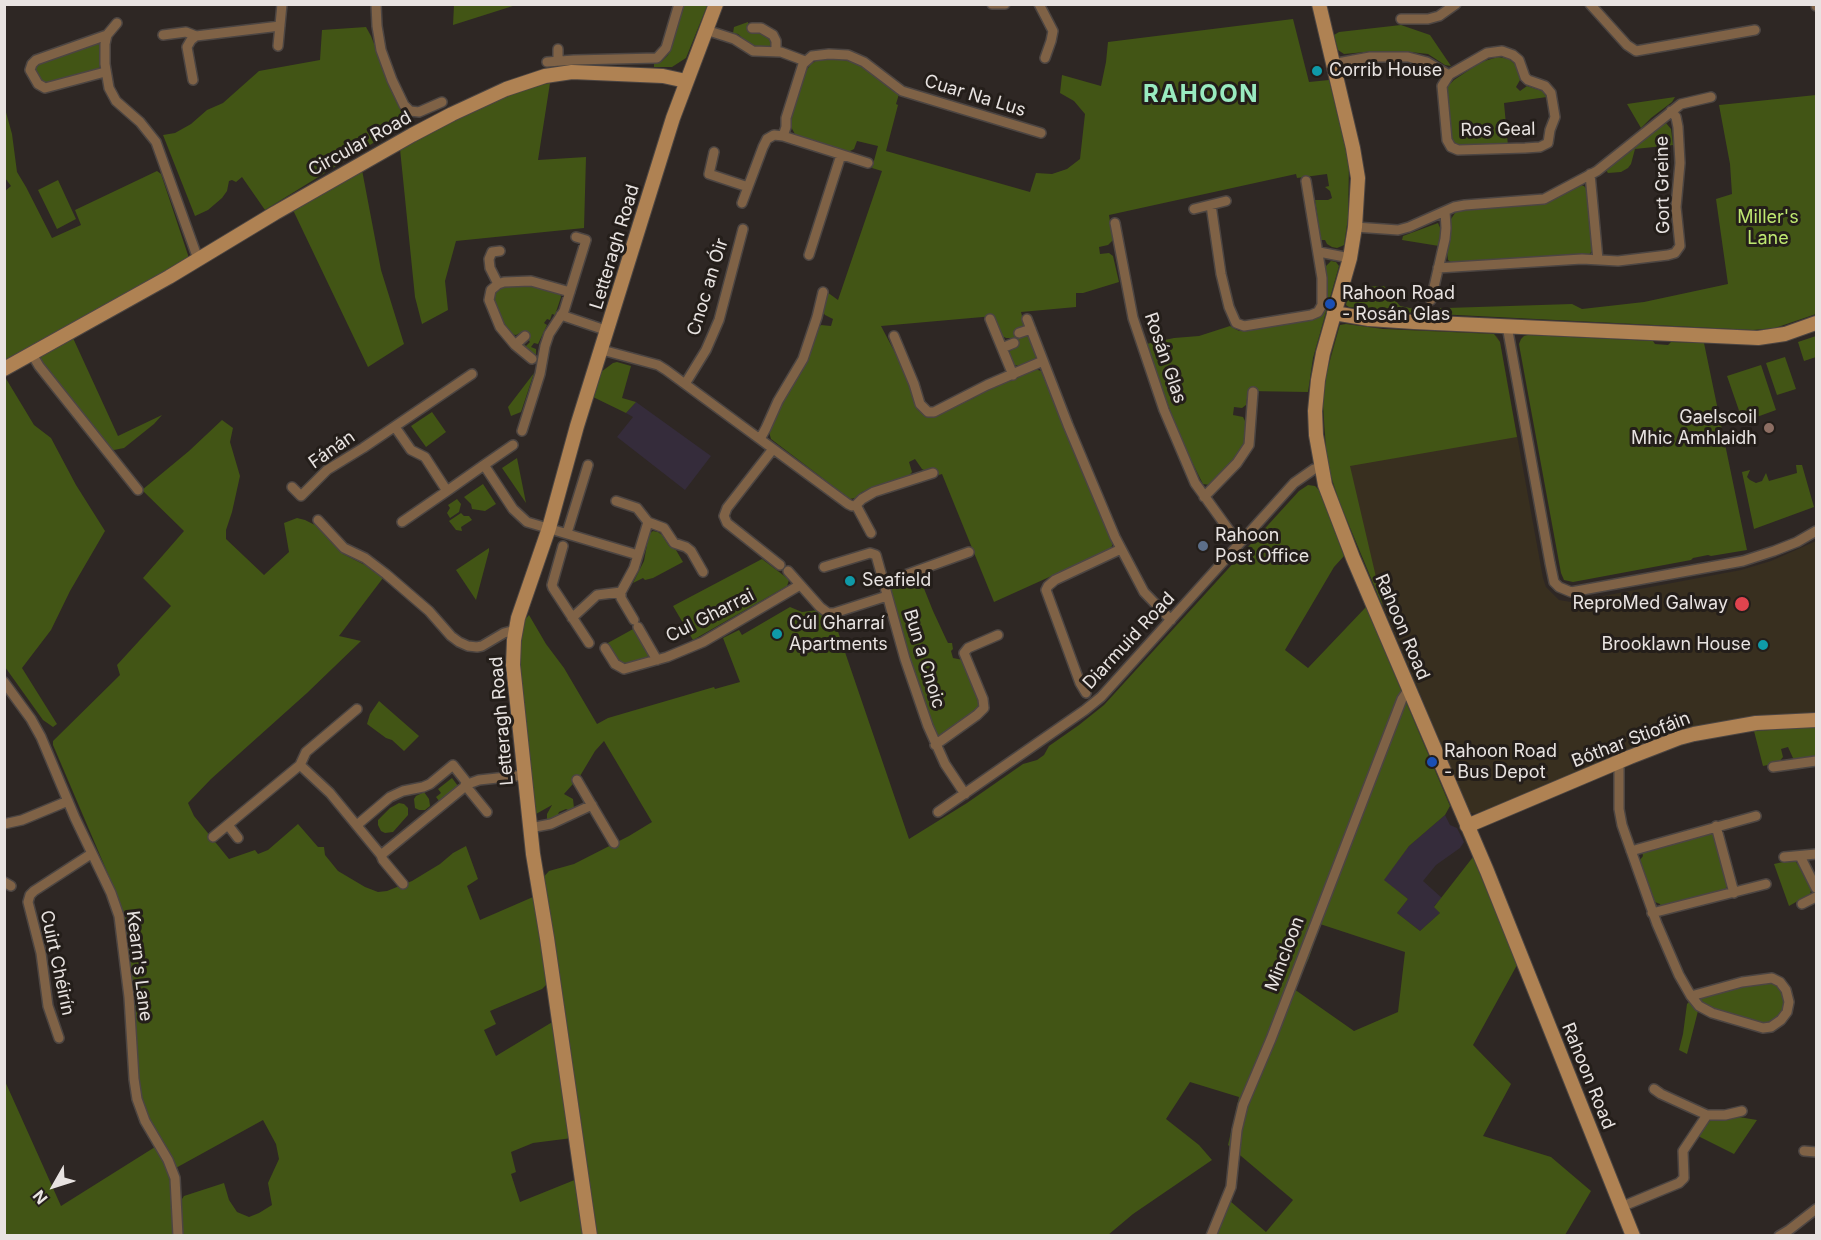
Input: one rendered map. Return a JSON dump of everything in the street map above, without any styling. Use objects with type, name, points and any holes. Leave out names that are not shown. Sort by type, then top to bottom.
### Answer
[{"type":"street","points":[[278,46],[282,4]]},
{"type":"street","points":[[376,4],[376,26],[381,50],[404,105],[411,111],[419,112],[442,102]]},
{"type":"street","points":[[547,62],[657,58],[666,48],[679,4]]},
{"type":"street","points":[[686,81],[716,4]]},
{"type":"street","points":[[992,4],[1005,4]]},
{"type":"street","points":[[1039,4],[1053,31],[1045,58]]},
{"type":"street","name":"Rahoon Road","points":[[1319,4],[1357,166],[1358,198],[1350,258],[1323,353],[1317,390],[1316,435],[1321,467],[1331,504],[1490,880],[1633,1236]]},
{"type":"street","points":[[1401,19],[1428,19],[1438,16],[1456,4]]},
{"type":"street","points":[[1590,4],[1627,45],[1636,51],[1755,30]]},
{"type":"street","points":[[105,72],[45,88],[38,84],[30,68],[36,60],[107,35],[117,23]]},
{"type":"street","points":[[163,35],[186,33],[196,36],[280,26]]},
{"type":"street","points":[[752,28],[761,28],[772,35],[776,41],[776,51]]},
{"type":"street","points":[[706,30],[738,40],[753,51],[776,51],[805,61],[786,118],[783,136]]},
{"type":"street","points":[[107,35],[105,72],[113,97],[140,122],[158,146],[198,259]]},
{"type":"street","points":[[193,80],[187,47],[196,36]]},
{"type":"street","points":[[558,49],[558,61]]},
{"type":"street","name":"Ros Geal","points":[[1502,51],[1515,56],[1520,62],[1526,79],[1545,86],[1552,95],[1555,117],[1548,143],[1540,147],[1461,151],[1451,147],[1446,136],[1441,89],[1449,75],[1492,52],[1502,51]]},
{"type":"street","name":"Cuar Na Lus","points":[[805,61],[822,54],[848,55],[871,66],[900,90],[1041,133]]},
{"type":"street","points":[[1332,64],[1370,57],[1402,57],[1427,62],[1449,75]]},
{"type":"street","name":"Circular Road","points":[[4,369],[412,135],[506,89],[545,76],[572,72],[663,76],[686,81]]},
{"type":"street","name":"Letteragh Road","points":[[590,1236],[548,938],[536,876],[513,650],[515,630],[522,605],[549,528],[577,426],[686,81]]},
{"type":"street","name":"Gort Greine","points":[[1355,227],[1403,229],[1444,211],[1465,205],[1544,199],[1590,174],[1620,154],[1671,111],[1686,102],[1711,97]]},
{"type":"street","name":"Gort Greine","points":[[1438,268],[1582,259],[1618,261],[1675,253],[1679,249],[1680,242],[1677,207],[1680,172],[1678,127],[1676,117],[1671,111]]},
{"type":"street","points":[[742,203],[765,142],[774,135],[868,163]]},
{"type":"street","points":[[714,152],[710,174],[748,187]]},
{"type":"street","points":[[809,255],[841,155]]},
{"type":"street","points":[[1590,174],[1598,260]]},
{"type":"street","points":[[1211,204],[1227,300],[1233,317],[1240,325],[1311,315],[1318,312],[1322,305],[1322,290],[1319,252],[1306,181]]},
{"type":"street","points":[[1194,208],[1226,201]]},
{"type":"street","points":[[1431,300],[1445,239],[1444,211]]},
{"type":"street","name":"Rosán Glas","points":[[1115,223],[1133,318],[1164,410],[1189,470],[1204,497],[1239,544]]},
{"type":"street","name":"Cnoc an Óir","points":[[685,384],[706,350],[719,320],[743,229]]},
{"type":"street","points":[[522,431],[540,374],[549,334],[561,315],[586,240],[576,237]]},
{"type":"street","points":[[498,284],[490,268],[489,259],[492,252],[500,251]]},
{"type":"street","points":[[1319,252],[1350,258]]},
{"type":"street","points":[[532,359],[515,345],[500,327],[489,300],[491,290],[504,282],[531,281],[570,292]]},
{"type":"street","points":[[760,439],[778,401],[803,358],[823,292]]},
{"type":"street","points":[[1334,313],[1380,320],[1758,338],[1785,334],[1816,323]]},
{"type":"street","points":[[561,315],[608,330]]},
{"type":"street","points":[[990,319],[1013,375]]},
{"type":"street","points":[[1002,348],[1016,338],[1029,324],[1091,481],[1121,549],[1144,592],[1171,620]]},
{"type":"street","points":[[1507,326],[1554,582],[1559,587],[1570,592],[1743,561],[1797,542],[1816,531]]},
{"type":"street","points":[[515,345],[525,336]]},
{"type":"street","points":[[894,336],[920,404],[928,412],[934,412],[1043,361]]},
{"type":"street","points":[[602,350],[658,365],[852,506],[874,492],[933,473]]},
{"type":"street","points":[[32,354],[39,366],[138,490]]},
{"type":"street","name":"Fánán","points":[[292,487],[301,496],[327,470],[472,374]]},
{"type":"street","points":[[437,383],[444,393]]},
{"type":"street","points":[[1204,497],[1237,463],[1249,445],[1252,392]]},
{"type":"street","points":[[395,427],[411,450],[425,457],[447,491]]},
{"type":"street","points":[[402,522],[513,445]]},
{"type":"street","points":[[773,449],[728,508],[724,516],[727,523],[784,568],[820,607],[831,614],[887,596]]},
{"type":"street","points":[[484,465],[520,517],[527,522],[638,555]]},
{"type":"street","points":[[567,533],[588,465]]},
{"type":"street","name":"Diarmuid Road","points":[[938,812],[1093,704],[1294,483],[1314,469],[1321,467]]},
{"type":"street","points":[[616,501],[638,508],[648,522],[664,528],[674,543],[691,551],[703,572]]},
{"type":"street","points":[[856,505],[871,533]]},
{"type":"street","points":[[318,520],[344,548],[375,565],[403,588],[459,642],[468,646],[482,646],[504,633],[515,630]]},
{"type":"street","points":[[648,522],[634,568],[621,592],[621,598],[657,660]]},
{"type":"street","points":[[563,546],[552,585],[556,595],[589,643]]},
{"type":"street","points":[[1086,693],[1080,683],[1046,590],[1055,580],[1121,549]]},
{"type":"street","points":[[884,583],[969,552]]},
{"type":"street","name":"Bun a Cnoic","points":[[824,567],[870,553],[875,554],[878,558],[905,659],[935,745],[965,794]]},
{"type":"street","name":"Cul Gharrai","points":[[605,648],[615,664],[622,668],[657,660],[703,642],[800,585]]},
{"type":"street","points":[[572,618],[597,595],[621,592]]},
{"type":"street","name":"Bun a Cnoic","points":[[935,745],[984,708],[983,699],[964,653],[968,648],[998,635]]},
{"type":"street","name":"Kearn's Lane","points":[[4,682],[38,730],[119,916],[129,997],[137,1098],[145,1121],[168,1160],[175,1178],[178,1236]]},
{"type":"street","name":"Mincloon","points":[[1211,1236],[1231,1186],[1237,1130],[1243,1105],[1402,699],[1409,689]]},
{"type":"street","points":[[213,837],[300,765],[306,752],[357,709]]},
{"type":"street","name":"Bóthar Stiofáin","points":[[1467,826],[1619,762],[1694,734],[1756,723],[1816,720]]},
{"type":"street","points":[[1773,767],[1816,761]]},
{"type":"street","points":[[1619,762],[1618,810],[1652,913],[1691,996],[1699,1006],[1708,1011],[1763,1028],[1771,1027],[1781,1020],[1787,1012],[1789,1002],[1786,990],[1780,982],[1772,978],[1742,982],[1691,996]]},
{"type":"street","points":[[300,765],[330,793],[403,884]]},
{"type":"street","points":[[357,825],[390,797],[403,791],[423,787],[453,765],[487,812]]},
{"type":"street","points":[[381,855],[466,785],[479,780],[525,775]]},
{"type":"street","points":[[578,780],[614,843]]},
{"type":"street","points":[[4,824],[22,820],[68,801]]},
{"type":"street","points":[[530,828],[551,824],[592,805]]},
{"type":"street","points":[[1631,851],[1756,816]]},
{"type":"street","points":[[228,825],[238,838]]},
{"type":"street","points":[[1716,826],[1734,893]]},
{"type":"street","name":"Cuirt Chéirín","points":[[59,1038],[48,1006],[41,953],[28,902],[34,891],[92,854]]},
{"type":"street","points":[[1784,857],[1816,854]]},
{"type":"street","points":[[1800,856],[1816,888]]},
{"type":"street","points":[[1652,913],[1766,884]]},
{"type":"street","points":[[1802,904],[1816,897]]},
{"type":"street","points":[[1654,1089],[1707,1115],[1725,1115],[1742,1111]]},
{"type":"street","points":[[1621,1207],[1679,1183],[1684,1178],[1683,1151],[1707,1115]]},
{"type":"street","points":[[1804,1151],[1816,1152]]},
{"type":"street","points":[[1779,1236],[1816,1209]]},
{"type":"shaded area","points":[[1340,325],[1383,329],[1491,333],[1497,336],[1500,342],[1543,578],[1546,587],[1559,600],[1571,602],[1741,570],[1771,561],[1816,541],[1816,712],[1719,722],[1678,732],[1477,814],[1470,813],[1339,501],[1329,470],[1324,428],[1324,389],[1330,357]]},
{"type":"shaded area","points":[[636,402],[711,456],[685,490],[617,437],[633,417],[626,413]]},
{"type":"shaded area","points":[[1445,815],[1450,825],[1457,828],[1464,842],[1460,848],[1436,865],[1423,881],[1442,898],[1434,906],[1440,913],[1420,931],[1397,913],[1408,899],[1383,880],[1409,846]]},
{"type":"green space","points":[[516,4],[453,25],[454,5]]},
{"type":"green space","points":[[683,5],[707,5],[686,58],[672,67],[654,67],[654,63],[662,61],[668,55]]},
{"type":"green space","points":[[1293,19],[1309,82],[1329,80],[1349,163],[1348,218],[1344,245],[1337,248],[1332,247],[1325,240],[1321,240],[1315,200],[1332,198],[1330,191],[1325,187],[1329,186],[1327,174],[1297,178],[1296,174],[1109,215],[1113,240],[1108,245],[1099,247],[1100,254],[1109,253],[1113,256],[1119,282],[1076,293],[1076,307],[1021,312],[1024,323],[1022,328],[1031,339],[1037,356],[1034,360],[1020,366],[1014,365],[1009,356],[1010,351],[1017,345],[1015,338],[1002,336],[994,316],[881,326],[902,366],[918,410],[929,417],[1035,369],[1041,371],[1112,540],[1109,550],[994,602],[942,474],[939,475],[935,469],[926,471],[922,469],[915,459],[909,462],[912,472],[907,478],[862,492],[850,499],[771,439],[769,432],[779,406],[817,330],[821,325],[831,326],[833,319],[823,312],[827,292],[838,300],[882,171],[872,168],[878,146],[857,141],[854,149],[848,152],[796,136],[790,125],[790,118],[806,71],[811,64],[819,59],[832,58],[858,63],[899,94],[886,151],[1030,192],[1036,173],[1052,174],[1067,169],[1080,159],[1085,114],[1074,101],[1060,93],[1062,75],[1101,86],[1108,42]]},
{"type":"green space","points":[[748,22],[750,32],[761,33],[771,40],[772,45],[764,48],[756,47],[733,33],[734,27]]},
{"type":"green space","points":[[1401,25],[1430,35],[1451,66],[1445,65],[1428,54],[1376,51],[1344,54],[1338,50],[1334,35],[1339,32]]},
{"type":"green space","points":[[366,27],[407,122],[265,210],[242,177],[236,182],[229,181],[227,191],[222,198],[208,210],[195,216],[163,135],[175,133],[191,124],[207,110],[223,103],[259,71],[320,60],[322,30]]},
{"type":"green space","points":[[97,42],[101,47],[101,65],[98,70],[47,84],[42,83],[34,71],[37,64]]},
{"type":"green space","points":[[1498,57],[1509,59],[1516,65],[1520,80],[1516,87],[1520,91],[1527,86],[1542,91],[1547,97],[1504,103],[1508,146],[1462,147],[1457,145],[1452,140],[1445,92],[1454,80],[1481,62]]},
{"type":"green space","points":[[550,83],[538,160],[586,157],[584,228],[456,241],[445,281],[448,310],[422,324],[415,297],[400,149],[485,105],[526,88]]},
{"type":"green space","name":"Miller's Lane","points":[[1816,95],[1816,314],[1775,328],[1753,330],[1398,312],[1346,305],[1350,287],[1384,286],[1400,306],[1415,309],[1572,304],[1582,309],[1644,302],[1728,284],[1716,199],[1732,194],[1730,164],[1719,105]]},
{"type":"green space","points":[[1675,97],[1641,128],[1627,104]]},
{"type":"green space","points":[[4,105],[12,134],[17,172],[52,238],[81,225],[75,210],[157,171],[161,174],[188,255],[188,260],[5,363],[4,192],[11,186],[5,178]]},
{"type":"green space","points":[[1666,123],[1671,129],[1673,145],[1635,149],[1628,168],[1621,172],[1608,173],[1606,170],[1659,126]]},
{"type":"green space","points":[[362,170],[381,270],[404,344],[368,367],[293,210]]},
{"type":"green space","points":[[58,180],[76,219],[57,229],[38,190]]},
{"type":"green space","points":[[1580,185],[1588,191],[1592,251],[1588,256],[1452,263],[1448,260],[1451,219],[1460,210],[1541,204]]},
{"type":"green space","points":[[1438,223],[1441,230],[1439,246],[1402,240],[1403,236]]},
{"type":"green space","points":[[1331,261],[1336,262],[1339,266],[1313,358],[1308,392],[1248,391],[1246,405],[1242,408],[1234,407],[1233,415],[1243,417],[1246,423],[1245,444],[1210,485],[1203,484],[1181,440],[1146,344],[1199,336],[1230,326],[1239,331],[1314,318],[1326,306],[1325,267]]},
{"type":"green space","points":[[531,284],[560,293],[561,297],[555,315],[552,314],[550,320],[547,319],[544,323],[547,325],[538,344],[534,343],[531,347],[536,349],[534,355],[522,346],[523,343],[526,346],[530,342],[522,332],[516,335],[506,330],[493,299],[494,292],[502,286]]},
{"type":"green space","points":[[1340,325],[1383,329],[1494,334],[1500,342],[1517,437],[1350,466],[1383,607],[1339,501],[1329,470],[1326,449],[1323,405],[1326,375]]},
{"type":"green space","points":[[1524,336],[1653,341],[1655,344],[1668,345],[1671,342],[1704,343],[1747,550],[1708,555],[1573,582],[1564,580],[1519,344]]},
{"type":"green space","points":[[1816,336],[1816,357],[1804,361],[1798,342]]},
{"type":"green space","points":[[73,338],[118,436],[162,415],[124,448],[110,449],[40,362],[41,355]]},
{"type":"green space","points":[[1785,357],[1796,389],[1777,395],[1766,363]]},
{"type":"green space","points":[[617,362],[631,366],[622,398],[636,402],[626,413],[591,396],[601,372]]},
{"type":"green space","points":[[1761,365],[1776,410],[1743,422],[1727,376]]},
{"type":"green space","points":[[534,373],[521,412],[511,416],[508,407]]},
{"type":"green space","points":[[5,377],[34,425],[51,438],[76,485],[105,531],[70,591],[51,630],[22,668],[57,724],[53,727],[43,720],[5,667]]},
{"type":"green space","points":[[432,412],[446,432],[426,447],[411,426]]},
{"type":"green space","points":[[222,420],[233,428],[230,442],[240,476],[226,530],[226,539],[264,575],[289,552],[284,523],[297,518],[319,527],[343,554],[365,565],[383,578],[339,636],[361,641],[188,803],[194,816],[229,859],[255,850],[258,854],[268,850],[298,824],[318,847],[324,847],[325,855],[338,871],[378,892],[387,891],[412,881],[466,846],[478,879],[467,886],[480,920],[533,897],[544,943],[541,948],[547,984],[542,989],[490,1011],[496,1024],[484,1030],[496,1056],[554,1021],[572,1138],[533,1143],[511,1152],[516,1172],[511,1174],[520,1202],[577,1179],[585,1235],[182,1235],[180,1202],[184,1196],[224,1183],[229,1200],[237,1212],[249,1217],[272,1205],[268,1183],[279,1159],[276,1144],[263,1120],[174,1169],[144,1113],[137,1086],[132,995],[124,916],[53,741],[120,675],[117,665],[171,606],[143,578],[184,531],[142,490]]},
{"type":"green space","points":[[517,458],[526,503],[502,468]]},
{"type":"green space","points":[[1796,465],[1802,465],[1814,507],[1754,529],[1742,472],[1750,470],[1747,477],[1756,483],[1762,481],[1766,473],[1769,481],[1797,473]]},
{"type":"green space","points":[[483,484],[496,504],[485,511],[472,509],[471,504],[464,497]]},
{"type":"green space","points":[[1308,485],[1315,486],[1319,490],[1344,556],[1334,567],[1285,650],[1308,668],[1366,607],[1450,806],[1445,815],[1409,846],[1384,880],[1408,899],[1397,913],[1420,931],[1440,913],[1434,907],[1473,857],[1517,965],[1473,1045],[1511,1084],[1483,1136],[1551,1157],[1591,1191],[1565,1235],[1205,1235],[1215,1220],[1223,1195],[1266,1232],[1293,1200],[1228,1145],[1239,1097],[1190,1082],[1166,1119],[1199,1145],[1212,1160],[1133,1214],[1108,1235],[593,1235],[540,881],[549,871],[574,864],[652,822],[604,741],[580,776],[564,794],[573,799],[574,808],[570,811],[566,809],[559,812],[557,817],[547,821],[547,814],[552,805],[536,814],[529,779],[519,690],[520,625],[529,615],[597,724],[608,718],[714,687],[715,689],[740,682],[723,638],[739,630],[742,635],[790,607],[802,612],[818,610],[827,621],[834,620],[909,839],[967,803],[1023,764],[1037,760],[1044,755],[1049,746],[1104,705],[1299,491]],"holes":[[[1320,924],[1405,952],[1398,1012],[1354,1031],[1294,989],[1309,958]]]},
{"type":"green space","points":[[457,499],[461,504],[459,512],[450,518],[447,513],[450,508],[448,505]]},
{"type":"green space","points":[[461,513],[472,520],[461,527],[462,531],[456,530],[449,521]]},
{"type":"green space","points":[[653,531],[662,535],[669,546],[676,550],[683,562],[653,578],[645,580],[643,578],[633,583],[644,561],[649,534]]},
{"type":"green space","points":[[489,548],[489,551],[476,600],[456,570]]},
{"type":"green space","points":[[762,559],[789,580],[787,586],[693,640],[673,606]]},
{"type":"green space","points":[[920,572],[923,574],[923,586],[933,611],[948,643],[952,643],[953,658],[963,660],[980,703],[975,712],[943,735],[935,733],[908,656],[889,591],[891,586],[897,582]]},
{"type":"green space","points":[[635,628],[649,652],[648,656],[647,659],[624,665],[614,659],[606,644]]},
{"type":"green space","points":[[379,701],[419,736],[404,751],[392,740],[367,724],[370,714]]},
{"type":"green space","points":[[1816,727],[1816,757],[1796,760],[1788,747],[1781,749],[1783,757],[1778,763],[1763,766],[1754,731]]},
{"type":"green space","points":[[452,778],[458,786],[439,801],[436,797],[441,793],[438,789]]},
{"type":"green space","points":[[424,792],[429,799],[430,806],[425,810],[419,810],[415,808],[414,799]]},
{"type":"green space","points":[[399,803],[408,808],[408,815],[393,832],[381,831],[378,820]]},
{"type":"green space","points":[[1710,832],[1714,834],[1723,862],[1727,886],[1725,890],[1661,907],[1655,902],[1640,860],[1643,856],[1642,852]]},
{"type":"green space","points":[[1792,860],[1800,868],[1811,890],[1810,894],[1789,906],[1774,864]]},
{"type":"green space","points":[[1770,981],[1776,984],[1784,994],[1785,1001],[1778,1018],[1767,1024],[1714,1010],[1700,1002],[1701,998],[1706,996]]},
{"type":"green space","points":[[1689,1002],[1698,1011],[1687,1054],[1679,1050]]},
{"type":"green space","points":[[4,1079],[61,1206],[155,1147],[164,1161],[170,1180],[174,1235],[5,1235]]},
{"type":"green space","points":[[1739,1117],[1757,1120],[1734,1154],[1698,1136],[1711,1119]]},
{"type":"place","name":"Corrib House","points":[[1317,71]]},
{"type":"place","name":"Rahoon Road - Rosán Glas","points":[[1330,304]]},
{"type":"place","name":"Gaelscoil Mhic Amhlaidh","points":[[1769,428]]},
{"type":"place","name":"Rahoon Post Office","points":[[1203,546]]},
{"type":"place","name":"Seafield","points":[[850,581]]},
{"type":"place","name":"ReproMed Galway","points":[[1742,604]]},
{"type":"place","name":"Cúl Gharraí Apartments","points":[[777,634]]},
{"type":"place","name":"Brooklawn House","points":[[1763,645]]},
{"type":"place","name":"Rahoon Road - Bus Depot","points":[[1432,762]]},
{"type":"district","name":"RAHOON","points":[[1201,95]]}]
